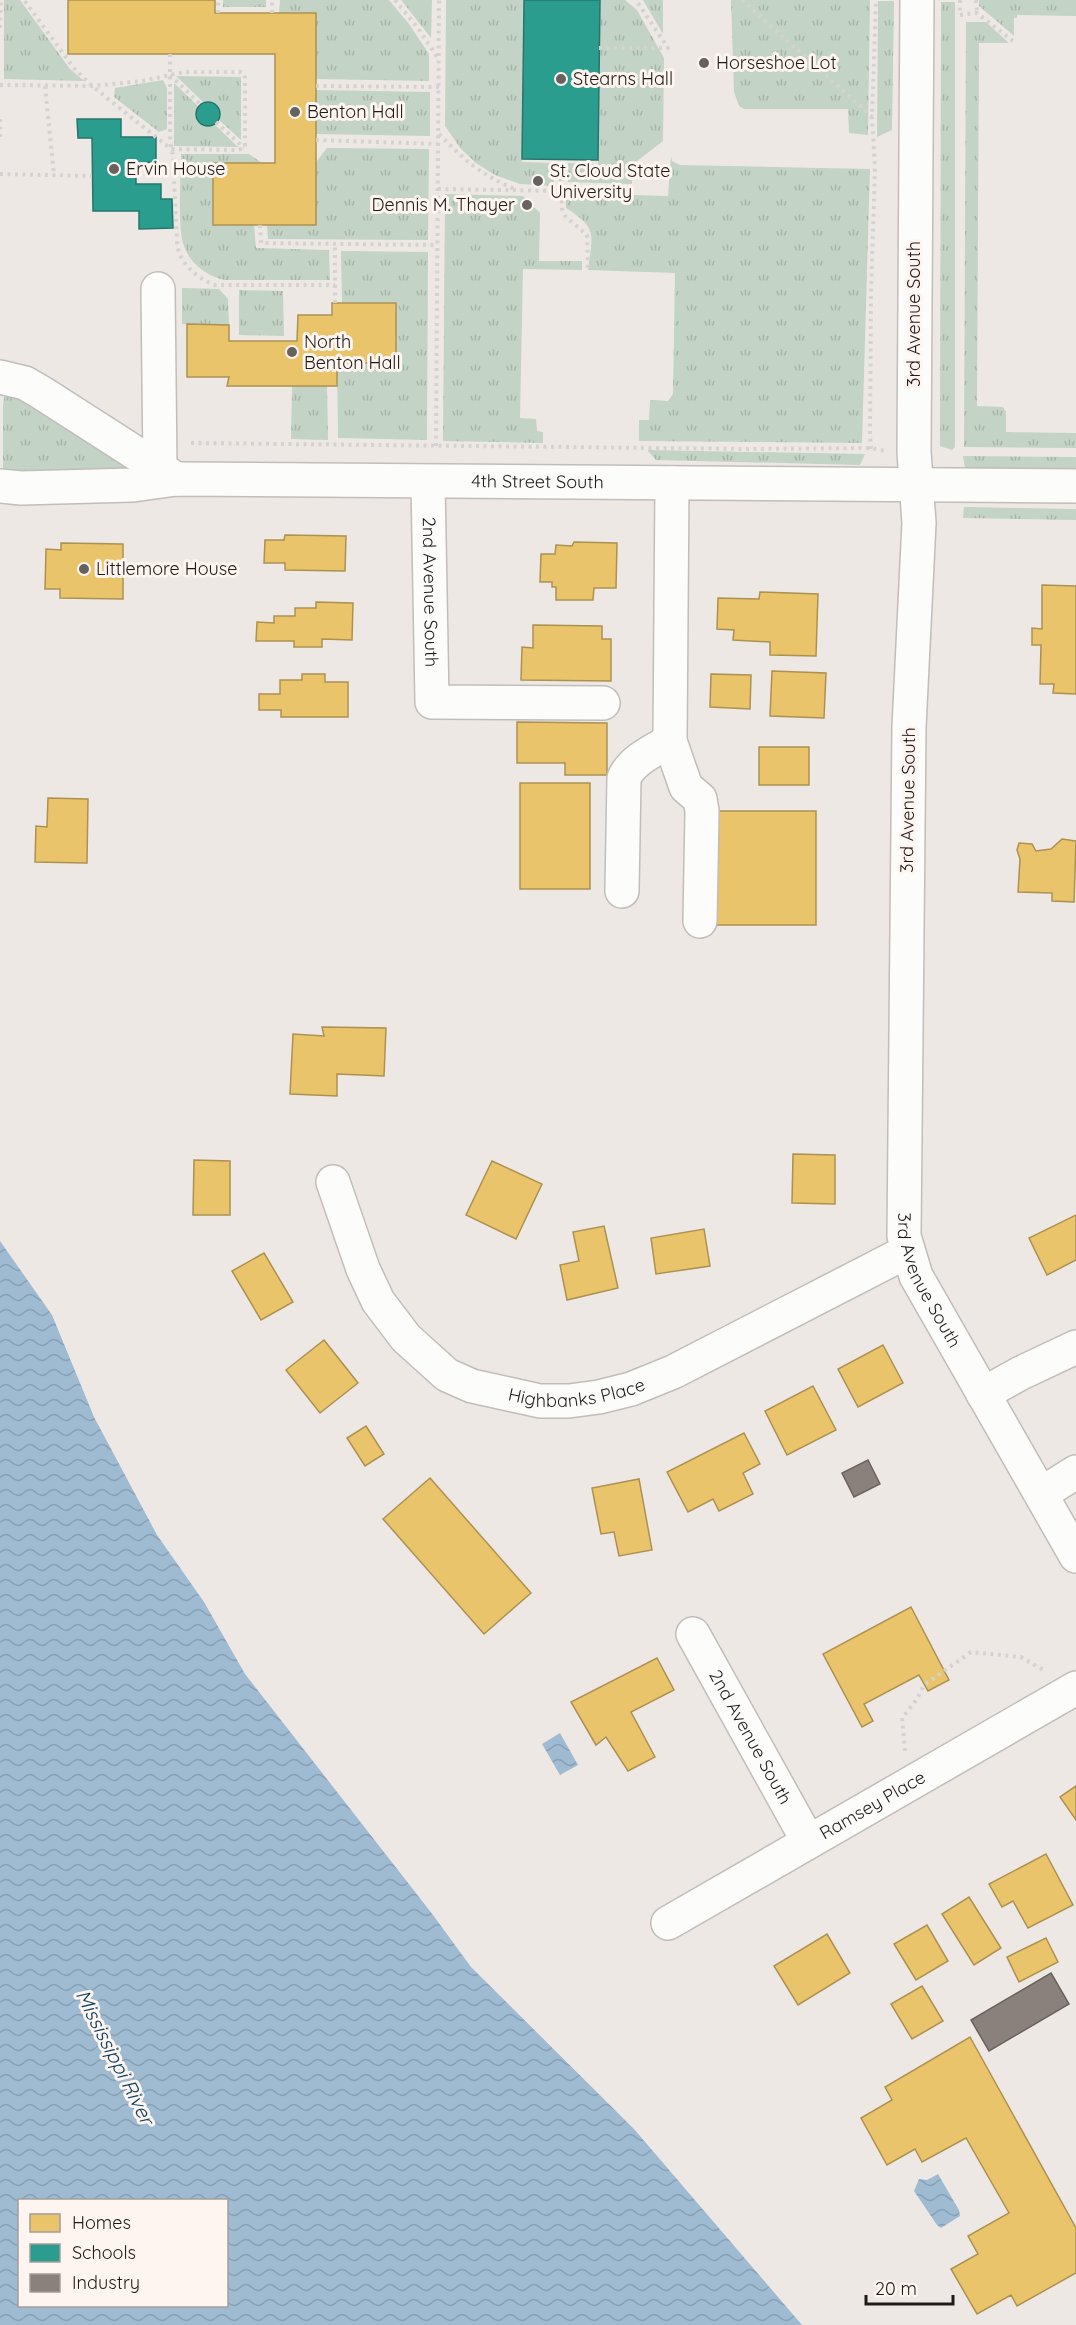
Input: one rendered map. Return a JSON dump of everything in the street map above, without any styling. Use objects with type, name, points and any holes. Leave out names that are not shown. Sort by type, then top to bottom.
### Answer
[{"type":"street","name":"3rd Avenue South","points":[[917,0],[914,452],[919,523],[909,727],[903,1213],[908,1251],[916,1276],[1076,1556]]},
{"type":"street","points":[[158,289],[168,474]]},
{"type":"street","points":[[0,377],[25,383],[168,474]]},
{"type":"street","name":"4th Street South","points":[[0,486],[21,488],[133,485],[168,474],[428,482],[1076,486]]},
{"type":"street","name":"2nd Avenue South","points":[[428,482],[432,702],[603,703]]},
{"type":"street","points":[[672,483],[670,741],[686,787],[700,799],[702,811],[700,921]]},
{"type":"street","points":[[622,891],[624,778],[629,768],[637,761],[670,741]]},
{"type":"street","name":"Highbanks Place","points":[[333,1182],[363,1269],[378,1301],[406,1338],[447,1375],[482,1389],[540,1401],[569,1401],[599,1397],[631,1389],[673,1372],[908,1251]]},
{"type":"street","points":[[983,1395],[1041,1363],[1076,1347]]},
{"type":"street","points":[[1041,1494],[1076,1472]]},
{"type":"street","name":"2nd Avenue South","points":[[693,1634],[808,1841]]},
{"type":"street","name":"Ramsey Place","points":[[668,1923],[1070,1691]]},
{"type":"path","points":[[0,28],[1,0]]},
{"type":"path","points":[[24,0],[73,67],[92,86],[171,149],[244,148]]},
{"type":"path","points":[[218,0],[218,13]]},
{"type":"path","points":[[272,0],[272,13]]},
{"type":"path","points":[[395,0],[418,28],[439,60]]},
{"type":"path","points":[[436,446],[439,0]]},
{"type":"path","points":[[599,48],[668,48],[636,0]]},
{"type":"path","points":[[742,0],[872,117]]},
{"type":"path","points":[[872,458],[870,306],[875,168],[872,117],[876,0]]},
{"type":"path","points":[[960,0],[960,15],[977,13],[1013,41]]},
{"type":"path","points":[[976,0],[977,13]]},
{"type":"path","points":[[170,54],[171,149],[174,156],[178,252],[193,273],[207,282],[221,285],[335,285]]},
{"type":"path","points":[[0,85],[92,86],[142,81],[170,75],[229,72],[244,74],[244,148]]},
{"type":"path","points":[[170,75],[201,105]]},
{"type":"path","points":[[45,86],[54,175]]},
{"type":"path","points":[[316,86],[439,87]]},
{"type":"path","points":[[0,119],[0,137]]},
{"type":"path","points":[[216,122],[244,148]]},
{"type":"path","points":[[438,133],[468,164],[518,190]]},
{"type":"path","points":[[316,140],[438,144]]},
{"type":"path","points":[[560,163],[563,212],[585,231],[588,238],[588,270]]},
{"type":"path","points":[[0,174],[92,176]]},
{"type":"path","points":[[438,189],[560,191]]},
{"type":"path","points":[[260,225],[261,243],[438,245]]},
{"type":"path","points":[[335,244],[335,303]]},
{"type":"path","points":[[181,443],[747,449],[871,448],[894,452]]},
{"type":"path","points":[[906,1755],[902,1718],[917,1699],[924,1685],[971,1652],[1021,1657],[1053,1676],[1070,1691]]},
{"type":"green space","points":[[4,0],[20,0],[70,69],[84,81],[4,79]]},
{"type":"green space","points":[[223,0],[266,0],[266,7],[223,7]]},
{"type":"green space","points":[[280,0],[389,0],[429,54],[429,81],[316,79],[316,13],[279,13]]},
{"type":"green space","points":[[401,0],[432,0],[431,38]]},
{"type":"green space","points":[[446,0],[523,0],[522,162],[554,163],[554,186],[520,184],[495,175],[476,163],[461,149],[445,126]]},
{"type":"green space","points":[[600,0],[625,0],[637,10],[664,58],[663,141],[632,165],[632,184],[568,182],[568,163],[598,164]]},
{"type":"green space","points":[[643,0],[663,0],[663,34]]},
{"type":"green space","points":[[731,0],[870,0],[868,135],[849,133],[848,109],[744,109],[739,106],[734,92]]},
{"type":"green space","points":[[979,0],[1076,0],[1076,16],[1017,15],[1017,18],[1014,18],[1014,36],[979,6]]},
{"type":"green space","points":[[878,1],[894,1],[892,130],[877,137]]},
{"type":"green space","points":[[941,2],[955,2],[955,447],[952,450],[940,446]]},
{"type":"green space","points":[[966,22],[986,22],[1009,43],[979,43],[977,406],[1003,407],[1006,412],[1006,432],[1076,433],[1076,448],[964,447]]},
{"type":"green space","points":[[176,76],[241,77],[241,140],[218,119],[219,112],[216,107],[204,103]]},
{"type":"green space","points":[[163,80],[167,88],[167,129],[159,132],[114,97],[115,88]]},
{"type":"green space","points":[[174,83],[199,107],[196,116],[199,121],[206,125],[214,124],[238,147],[174,146]]},
{"type":"green space","points":[[316,90],[430,92],[430,136],[316,134]]},
{"type":"green space","points":[[327,148],[429,149],[428,240],[268,239],[267,225]]},
{"type":"green space","points":[[181,154],[249,154],[262,163],[213,164],[213,225],[254,225],[256,248],[329,250],[330,280],[225,280],[200,269],[187,253],[182,238]]},
{"type":"green space","points":[[671,156],[672,161],[680,165],[870,169],[862,443],[639,441],[639,420],[649,420],[650,400],[668,401],[673,394],[675,273],[588,270],[591,234],[584,222],[566,208],[566,193],[668,196]]},
{"type":"green space","points":[[445,194],[523,196],[540,213],[539,261],[582,261],[582,270],[523,269],[520,418],[536,419],[537,431],[543,432],[543,443],[443,441]]},
{"type":"green space","points":[[341,251],[428,252],[427,440],[338,438],[337,363],[396,363],[396,303],[342,303]]},
{"type":"green space","points":[[182,288],[219,289],[228,299],[229,325],[182,324]]},
{"type":"green space","points":[[239,290],[283,291],[284,336],[239,335]]},
{"type":"green space","points":[[292,386],[327,386],[328,440],[291,439]]},
{"type":"green space","points":[[5,390],[17,393],[138,472],[16,479],[3,470]]},
{"type":"green space","points":[[648,451],[865,454],[860,465],[656,460]]},
{"type":"green space","points":[[963,456],[1076,457],[1076,468],[965,468]]},
{"type":"green space","points":[[964,507],[1076,509],[1076,520],[963,518]]},
{"type":"water","name":"Mississippi River","points":[[0,1241],[52,1315],[94,1417],[157,1535],[204,1602],[245,1674],[471,1967],[634,2129],[802,2325],[0,2325]]},
{"type":"water","points":[[560,1733],[578,1765],[560,1775],[542,1744]]},
{"type":"water","points":[[938,2174],[959,2210],[960,2216],[941,2228],[914,2191],[919,2179],[927,2180]]},
{"type":"building: Homes","name":"Benton Hall","points":[[68,0],[215,0],[215,13],[316,13],[316,225],[213,225],[213,163],[275,163],[275,54],[68,54]]},
{"type":"building: Homes","name":"North Benton Hall","points":[[332,303],[396,303],[396,363],[337,363],[337,386],[227,386],[229,377],[187,377],[187,324],[229,325],[229,341],[297,341],[298,315],[332,315]]},
{"type":"building: Homes","points":[[285,535],[346,536],[345,571],[285,570],[285,563],[264,563],[265,540],[284,540]]},
{"type":"building: Homes","points":[[574,542],[617,543],[616,588],[594,588],[593,600],[556,600],[556,587],[552,587],[552,582],[540,582],[541,554],[555,554],[556,545],[572,546]]},
{"type":"building: Homes","name":"Littlemore House","points":[[61,543],[123,544],[123,599],[60,598],[60,589],[45,589],[46,549],[61,550]]},
{"type":"building: Homes","points":[[1042,585],[1076,586],[1076,694],[1053,693],[1054,684],[1040,684],[1041,645],[1032,645],[1032,628],[1042,629]]},
{"type":"building: Homes","points":[[760,592],[818,594],[816,656],[770,655],[770,642],[733,640],[734,630],[717,629],[718,598],[759,599]]},
{"type":"building: Homes","points":[[316,602],[353,603],[352,640],[322,639],[322,647],[294,647],[294,641],[256,641],[257,622],[274,623],[274,616],[295,616],[295,608],[316,608]]},
{"type":"building: Homes","points":[[533,625],[602,626],[602,639],[611,639],[611,681],[521,680],[522,647],[533,648]]},
{"type":"building: Homes","points":[[772,671],[826,673],[824,718],[770,716]]},
{"type":"building: Homes","points":[[302,674],[325,674],[325,682],[348,682],[348,717],[281,717],[281,710],[259,710],[259,694],[280,694],[280,680],[302,680]]},
{"type":"building: Homes","points":[[711,674],[751,675],[750,709],[710,707]]},
{"type":"building: Homes","points":[[517,722],[607,723],[607,775],[565,775],[565,763],[517,763]]},
{"type":"building: Homes","points":[[759,747],[809,747],[809,785],[759,785]]},
{"type":"building: Homes","points":[[520,783],[590,783],[590,889],[520,889]]},
{"type":"building: Homes","points":[[48,798],[88,799],[87,863],[35,862],[36,826],[47,827]]},
{"type":"building: Homes","points":[[713,811],[816,811],[816,925],[713,925]]},
{"type":"building: Homes","points":[[1062,839],[1076,841],[1074,902],[1052,901],[1052,893],[1018,892],[1020,859],[1017,850],[1019,843],[1032,844],[1036,851],[1051,849]]},
{"type":"building: Homes","points":[[322,1027],[386,1028],[384,1076],[337,1074],[337,1096],[290,1094],[293,1034],[324,1036]]},
{"type":"building: Homes","points":[[793,1154],[835,1155],[835,1204],[792,1203]]},
{"type":"building: Homes","points":[[194,1160],[230,1161],[230,1215],[193,1215]]},
{"type":"building: Homes","points":[[492,1161],[542,1184],[516,1239],[466,1215]]},
{"type":"building: Homes","points":[[1076,1215],[1076,1260],[1047,1275],[1029,1238]]},
{"type":"building: Homes","points":[[604,1226],[618,1288],[567,1300],[560,1265],[579,1261],[573,1232]]},
{"type":"building: Homes","points":[[704,1229],[710,1266],[656,1274],[651,1238]]},
{"type":"building: Homes","points":[[264,1253],[293,1302],[261,1320],[232,1271]]},
{"type":"building: Homes","points":[[324,1340],[358,1383],[320,1413],[286,1370]]},
{"type":"building: Homes","points":[[883,1345],[903,1383],[858,1407],[838,1369]]},
{"type":"building: Homes","points":[[813,1386],[836,1430],[787,1455],[765,1411]]},
{"type":"building: Homes","points":[[366,1426],[384,1454],[365,1466],[347,1438]]},
{"type":"building: Homes","points":[[744,1433],[760,1464],[743,1473],[753,1494],[719,1511],[713,1499],[688,1512],[667,1472]]},
{"type":"building: Homes","points":[[430,1478],[531,1593],[484,1634],[383,1519]]},
{"type":"building: Homes","points":[[639,1479],[652,1550],[619,1556],[614,1532],[601,1534],[592,1488]]},
{"type":"building: Homes","points":[[911,1607],[949,1680],[928,1691],[919,1675],[864,1704],[873,1721],[862,1727],[823,1654]]},
{"type":"building: Homes","points":[[657,1658],[674,1690],[631,1712],[655,1757],[628,1771],[606,1737],[596,1745],[571,1702]]},
{"type":"building: Homes","points":[[1076,1786],[1076,1820],[1060,1797]]},
{"type":"building: Homes","points":[[1046,1854],[1073,1905],[1028,1928],[1013,1901],[1002,1907],[989,1884]]},
{"type":"building: Homes","points":[[969,1897],[1001,1948],[974,1965],[942,1914]]},
{"type":"building: Homes","points":[[927,1925],[948,1961],[916,1980],[894,1944]]},
{"type":"building: Homes","points":[[827,1934],[850,1973],[798,2005],[774,1966]]},
{"type":"building: Homes","points":[[1046,1938],[1058,1962],[1019,1982],[1007,1957]]},
{"type":"building: Homes","points":[[922,1986],[943,2021],[912,2039],[891,2004]]},
{"type":"building: Homes","points":[[970,2037],[1076,2228],[1076,2273],[1017,2306],[1011,2295],[977,2314],[951,2269],[978,2254],[968,2236],[1009,2213],[966,2138],[922,2162],[915,2149],[887,2165],[861,2118],[892,2100],[885,2087]]},
{"type":"building: Schools","name":"Stearns Hall","points":[[524,0],[600,0],[598,160],[522,159]]},
{"type":"building: Schools","points":[[208,102],[216,106],[220,114],[216,122],[208,126],[200,122],[196,114],[200,106]]},
{"type":"building: Schools","name":"Ervin House","points":[[77,119],[121,119],[121,137],[156,137],[156,162],[136,163],[136,184],[161,184],[161,199],[172,199],[173,228],[139,229],[139,211],[93,211],[92,138],[78,138]]},
{"type":"building: Industry","points":[[868,1460],[880,1484],[854,1497],[842,1473]]},
{"type":"building: Industry","points":[[1051,1973],[1069,2004],[989,2051],[971,2020]]},
{"type":"place","name":"Horseshoe Lot","points":[[704,63]]},
{"type":"place","name":"Stearns Hall","points":[[561,79]]},
{"type":"place","name":"Benton Hall","points":[[295,112]]},
{"type":"place","name":"Ervin House","points":[[114,169]]},
{"type":"place","name":"St. Cloud State University","points":[[538,181]]},
{"type":"place","name":"Dennis M. Thayer","points":[[527,205]]},
{"type":"place","name":"North Benton Hall","points":[[292,352]]},
{"type":"place","name":"Littlemore House","points":[[84,569]]}]
